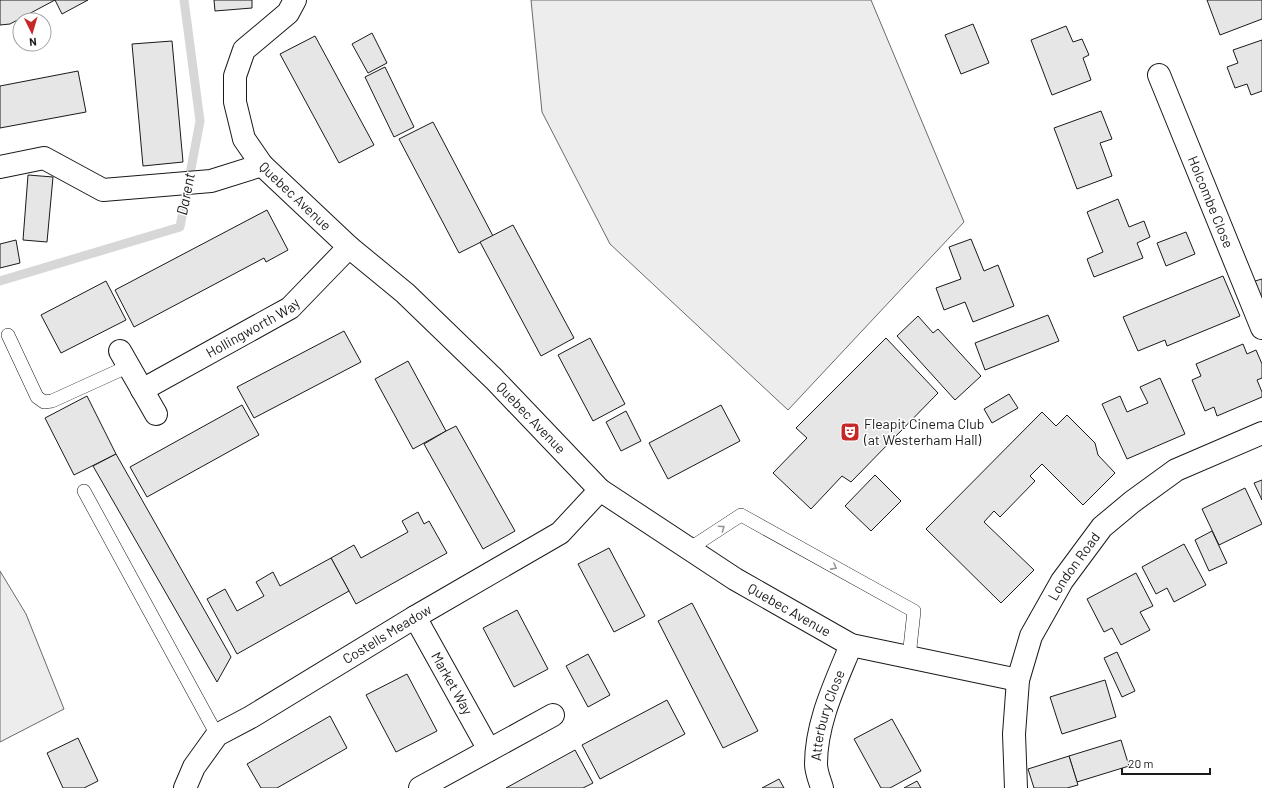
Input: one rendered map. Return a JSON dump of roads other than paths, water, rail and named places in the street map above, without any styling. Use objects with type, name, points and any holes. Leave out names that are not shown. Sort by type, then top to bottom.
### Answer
[{"type":"street","name":"Quebec Avenue","points":[[295,0],[288,13],[244,50],[236,76],[235,102],[244,139],[262,165],[349,247],[405,293],[494,379],[600,490],[735,579],[852,645],[1018,680]]},
{"type":"street","name":"Holcombe Close","points":[[1160,75],[1262,328]]},
{"type":"street","points":[[0,167],[44,158],[103,190],[211,181],[262,165]]},
{"type":"street","name":"Hollingworth Way","points":[[142,390],[290,308],[349,247]]},
{"type":"street","points":[[124,359],[156,414]]},
{"type":"street","name":"London Road","points":[[1016,788],[1014,734],[1018,680],[1031,636],[1062,581],[1102,527],[1132,502],[1176,470],[1262,432]]},
{"type":"street","name":"Costells Meadow","points":[[185,788],[194,767],[217,735],[251,717],[415,617],[560,533],[600,490]]},
{"type":"street","name":"Market Way","points":[[415,617],[489,750]]},
{"type":"street","name":"Atterbury Close","points":[[822,788],[816,766],[818,738],[828,703],[852,645]]},
{"type":"street","points":[[420,788],[553,715]]},
{"type":"lane","points":[[8,335],[38,397],[44,402],[52,402],[124,359]]},
{"type":"lane","points":[[84,491],[217,735]]},
{"type":"lane","points":[[689,549],[741,515],[914,611],[909,657]]},
{"type":"waterway","name":"Darent","points":[[0,281],[180,227],[200,121],[184,0]]},
{"type":"place","name":"Fleapit Cinema Club (at Westerham Hall)","points":[[850,432]]}]
